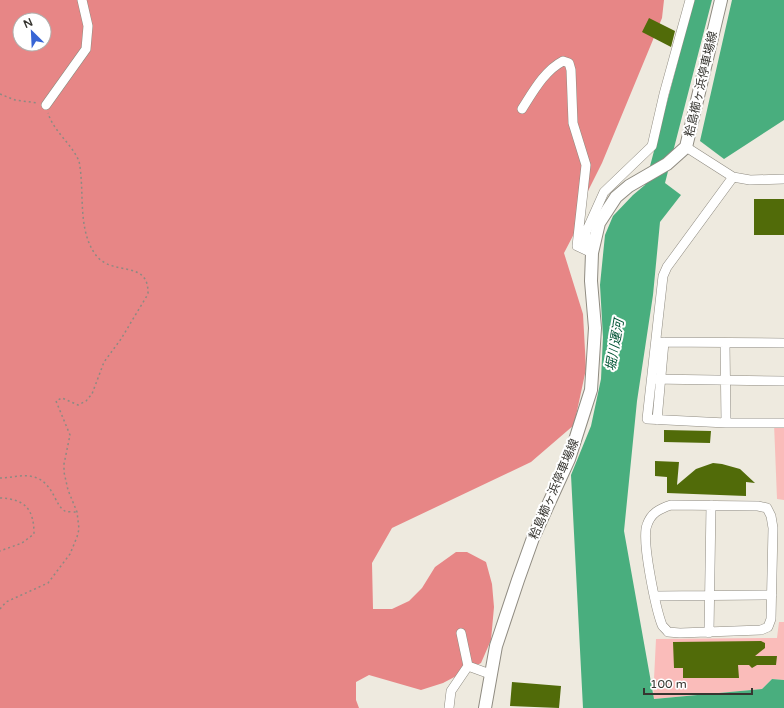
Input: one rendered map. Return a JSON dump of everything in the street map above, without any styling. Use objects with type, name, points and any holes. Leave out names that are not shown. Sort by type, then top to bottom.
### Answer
[{"type":"main road","name":"粭島櫛ヶ浜停車場線","points":[[485,708],[496,646],[518,580],[534,538],[569,459],[591,390],[595,328],[589,251],[599,223],[616,197],[683,150],[721,0]]},
{"type":"street","points":[[46,105],[86,49],[88,26],[82,0]]},
{"type":"street","points":[[589,251],[586,232],[604,192],[652,146],[664,94],[690,0]]},
{"type":"street","points":[[522,108],[544,77],[557,64],[562,61],[569,63],[571,70],[573,123],[586,165],[577,246],[589,251]]},
{"type":"street","points":[[683,150],[734,177],[750,180],[784,179]]},
{"type":"street","points":[[734,177],[667,267],[663,276],[660,342],[656,379],[647,419],[726,423],[784,423]]},
{"type":"street","points":[[660,342],[784,342]]},
{"type":"street","points":[[725,343],[726,423]]},
{"type":"street","points":[[656,379],[784,381]]},
{"type":"street","points":[[671,505],[711,505],[758,506],[767,508],[771,516],[773,528],[772,595],[771,619],[768,627],[761,630],[709,633],[668,632],[662,626],[654,596],[645,537],[646,527],[650,518],[658,509],[671,505]]},
{"type":"street","points":[[709,633],[711,505]]},
{"type":"street","points":[[654,596],[709,594],[772,595]]},
{"type":"street","points":[[449,708],[451,690],[468,666],[461,633]]},
{"type":"street","points":[[468,666],[490,674]]},
{"type":"path","points":[[0,94],[15,100],[46,105],[54,127],[76,153],[79,161],[87,233],[95,254],[109,266],[117,269],[135,270],[142,274],[148,286],[145,301],[104,362],[92,394],[86,401],[78,405],[62,398],[56,401],[70,435],[64,464],[64,472],[68,490],[78,512],[79,529],[70,554],[54,577],[38,589],[6,602],[0,609]]},
{"type":"path","points":[[0,478],[15,476],[36,478],[48,485],[65,511],[78,512]]},
{"type":"path","points":[[0,498],[15,498],[23,504],[32,516],[34,527],[34,534],[22,543],[0,551]]},
{"type":"shaded area","points":[[0,0],[664,0],[662,18],[602,163],[580,207],[577,228],[564,253],[583,314],[586,369],[574,425],[531,462],[392,528],[372,563],[373,609],[392,609],[409,601],[422,588],[435,567],[456,552],[467,552],[486,562],[492,584],[494,607],[491,640],[481,663],[443,683],[421,690],[369,675],[356,682],[356,700],[359,708],[0,708]]},
{"type":"shaded area","points":[[774,423],[784,423],[784,500],[777,499]]},
{"type":"shaded area","points":[[779,622],[784,622],[784,680],[772,679],[762,689],[653,699],[656,639],[777,638]]},
{"type":"water","name":"堀川運河","points":[[694,0],[712,0],[665,183],[681,195],[660,222],[653,295],[637,401],[624,531],[654,699],[762,689],[772,679],[784,680],[784,708],[583,708],[571,475],[591,426],[601,379],[603,337],[600,285],[605,235],[613,216],[645,185]]},
{"type":"water","points":[[732,0],[784,0],[784,120],[724,159],[700,141]]},
{"type":"building","points":[[649,18],[675,31],[671,47],[642,32]]},
{"type":"building","points":[[754,199],[784,199],[784,235],[754,235]]},
{"type":"building","points":[[664,430],[711,431],[710,443],[664,442]]},
{"type":"building","points":[[655,461],[679,462],[677,485],[696,469],[713,463],[740,469],[755,483],[746,482],[746,496],[667,493],[667,477],[655,476]]},
{"type":"building","points":[[761,641],[765,643],[765,648],[755,656],[777,656],[776,665],[757,665],[752,668],[749,665],[738,665],[739,678],[683,678],[683,668],[674,668],[673,642]]},
{"type":"building","points":[[512,682],[561,686],[559,708],[510,706]]}]
